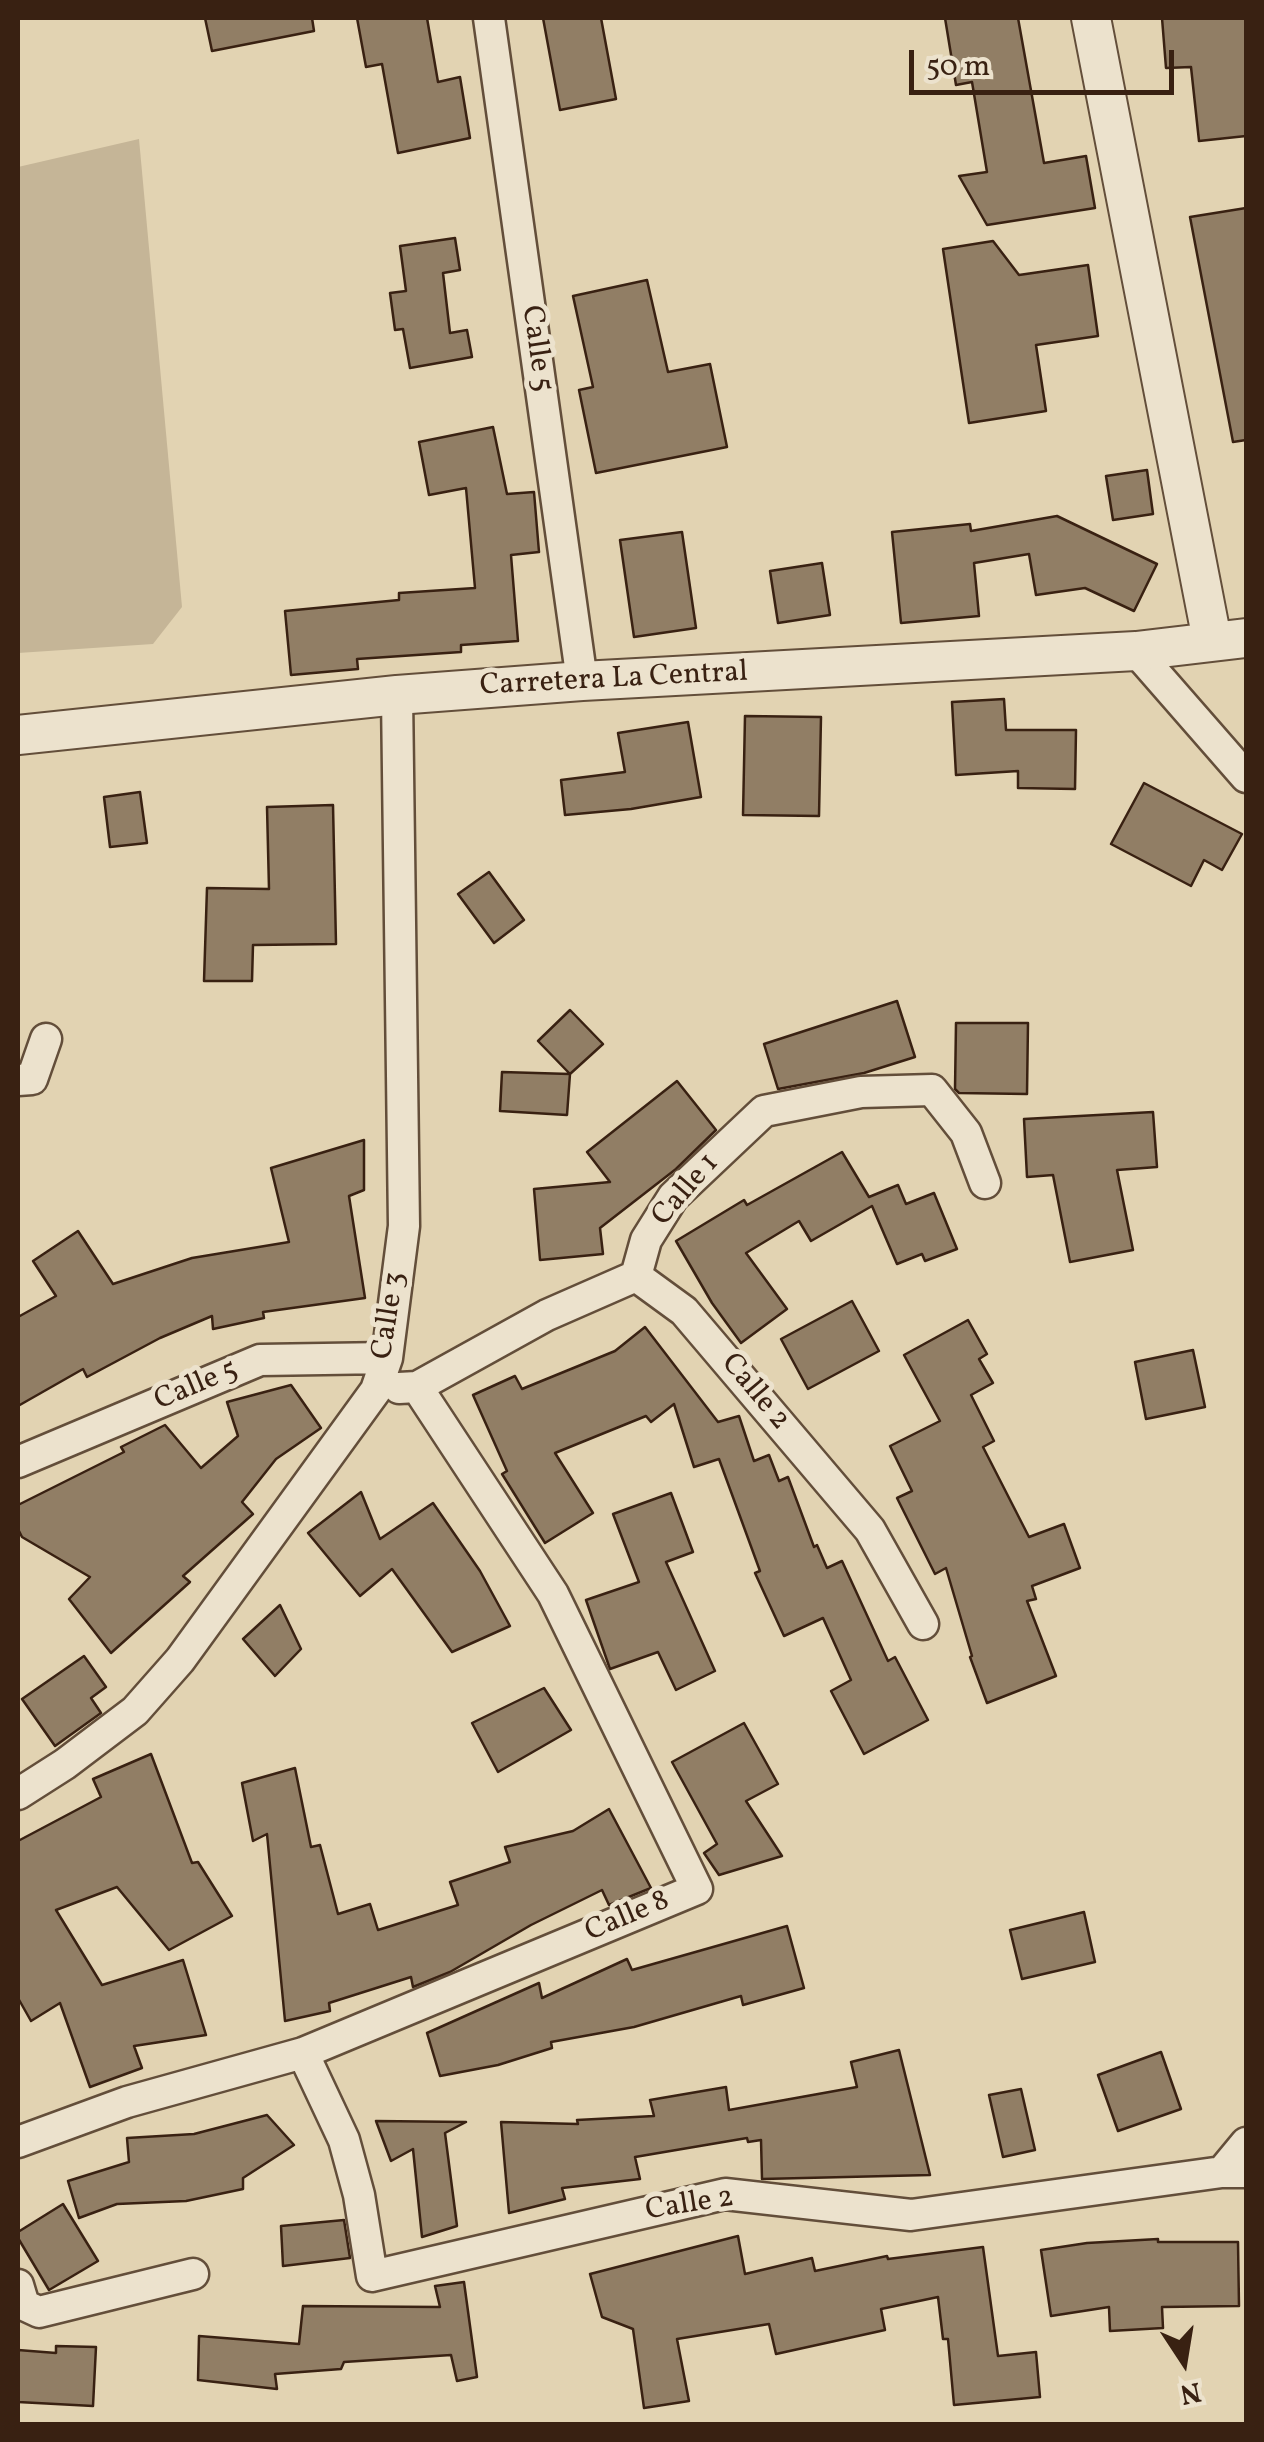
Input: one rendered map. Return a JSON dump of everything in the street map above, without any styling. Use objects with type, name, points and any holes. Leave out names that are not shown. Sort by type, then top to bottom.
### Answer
[{"type":"street","name":"Calle 5","points":[[489,18],[582,681]]},
{"type":"street","points":[[1091,18],[1229,639]]},
{"type":"street","name":"Carretera La Central","points":[[18,735],[582,681],[1136,652],[1229,639]]},
{"type":"street","points":[[1136,652],[1246,777]]},
{"type":"street","name":"Calle 3","points":[[18,1794],[135,1711],[180,1660],[376,1390],[387,1358],[404,1226],[397,696]]},
{"type":"street","points":[[18,1080],[32,1080],[46,1039]]},
{"type":"street","name":"Calle 1","points":[[636,1276],[646,1240],[674,1197],[764,1111],[862,1092],[932,1090],[966,1133],[985,1183]]},
{"type":"street","points":[[376,1390],[417,1387],[547,1315],[636,1276]]},
{"type":"street","name":"Calle 2","points":[[636,1276],[684,1311],[870,1530],[923,1624]]},
{"type":"street","name":"Calle 5","points":[[18,1462],[260,1360],[387,1358]]},
{"type":"street","name":"Calle 8","points":[[18,2142],[128,2102],[303,2053],[697,1889],[553,1594],[417,1387]]},
{"type":"street","name":"Calle 2","points":[[303,2053],[344,2140],[359,2194],[372,2276],[725,2194],[911,2215],[1234,2172]]},
{"type":"street","points":[[1234,2172],[1246,2143]]},
{"type":"street","points":[[18,2285],[24,2305],[39,2312],[193,2274]]},
{"type":"shaded area","points":[[139,139],[182,607],[153,644],[18,653],[18,167]]},
{"type":"building","points":[[205,18],[312,18],[314,31],[212,51]]},
{"type":"building","points":[[357,18],[427,18],[438,82],[460,77],[470,138],[398,153],[382,64],[366,67]]},
{"type":"building","points":[[543,18],[601,18],[616,99],[560,110]]},
{"type":"building","points":[[945,18],[1018,18],[1044,163],[1086,156],[1095,208],[987,225],[959,176],[987,172],[972,82],[956,85]]},
{"type":"building","points":[[1162,18],[1246,18],[1246,136],[1199,141],[1191,67],[1166,68]]},
{"type":"building","points":[[1246,208],[1246,440],[1233,442],[1190,217]]},
{"type":"building","points":[[455,238],[460,270],[443,273],[450,333],[467,330],[472,357],[410,368],[403,329],[395,330],[390,293],[406,291],[400,246]]},
{"type":"building","points":[[993,241],[1019,275],[1088,265],[1098,336],[1036,345],[1046,411],[969,423],[943,249]]},
{"type":"building","points":[[647,280],[668,372],[710,364],[727,447],[596,473],[579,390],[593,387],[573,296]]},
{"type":"building","points":[[493,427],[507,494],[534,492],[539,552],[511,555],[518,641],[461,645],[461,652],[357,659],[358,669],[291,675],[285,611],[399,600],[399,593],[475,588],[466,488],[429,495],[419,442]]},
{"type":"building","points":[[1147,470],[1153,514],[1113,520],[1106,476]]},
{"type":"building","points":[[1057,516],[1157,564],[1134,611],[1085,588],[1036,595],[1029,554],[974,563],[979,616],[901,623],[892,532],[970,524],[971,531]]},
{"type":"building","points":[[682,532],[696,628],[634,637],[620,540]]},
{"type":"building","points":[[822,563],[830,615],[778,623],[770,571]]},
{"type":"building","points":[[1004,699],[1006,730],[1076,730],[1075,789],[1018,788],[1018,771],[956,775],[952,702]]},
{"type":"building","points":[[745,716],[821,717],[819,816],[743,815]]},
{"type":"building","points":[[688,722],[701,797],[565,815],[561,780],[625,772],[618,733]]},
{"type":"building","points":[[1144,783],[1242,834],[1222,870],[1204,860],[1191,886],[1111,844]]},
{"type":"building","points":[[140,792],[147,843],[110,847],[104,797]]},
{"type":"building","points":[[333,805],[336,944],[253,945],[252,981],[204,981],[207,888],[269,889],[267,807]]},
{"type":"building","points":[[489,872],[524,920],[494,943],[458,894]]},
{"type":"building","points":[[897,1001],[915,1057],[864,1073],[778,1089],[764,1044]]},
{"type":"building","points":[[570,1010],[603,1044],[570,1074],[538,1041]]},
{"type":"building","points":[[956,1023],[1028,1023],[1027,1094],[959,1093],[955,1089]]},
{"type":"building","points":[[502,1072],[570,1074],[567,1115],[500,1111]]},
{"type":"building","points":[[677,1081],[716,1130],[676,1169],[600,1228],[603,1254],[540,1260],[534,1189],[610,1182],[587,1152]]},
{"type":"building","points":[[1153,1112],[1157,1167],[1117,1170],[1133,1250],[1070,1262],[1053,1175],[1027,1177],[1024,1119]]},
{"type":"building","points":[[364,1140],[364,1190],[349,1196],[365,1298],[263,1312],[264,1318],[213,1329],[212,1316],[160,1338],[87,1377],[83,1369],[18,1406],[18,1317],[56,1296],[33,1261],[78,1231],[113,1284],[192,1258],[289,1242],[271,1168]]},
{"type":"building","points":[[842,1152],[869,1197],[898,1185],[906,1204],[934,1193],[957,1249],[925,1261],[922,1254],[897,1264],[872,1206],[811,1241],[799,1221],[746,1253],[787,1309],[741,1343],[676,1241],[744,1200],[747,1205]]},
{"type":"building","points":[[852,1301],[879,1351],[808,1389],[781,1339]]},
{"type":"building","points":[[968,1320],[987,1354],[979,1359],[993,1383],[971,1395],[994,1441],[983,1447],[1029,1537],[1064,1524],[1080,1568],[1032,1586],[1036,1599],[1027,1601],[1056,1676],[987,1703],[946,1568],[935,1574],[897,1498],[912,1491],[890,1446],[940,1421],[904,1355]]},
{"type":"building","points":[[645,1327],[718,1422],[739,1416],[754,1461],[769,1455],[779,1481],[788,1477],[814,1547],[817,1545],[827,1568],[842,1561],[888,1661],[895,1657],[928,1720],[864,1754],[831,1691],[851,1680],[823,1618],[784,1636],[755,1573],[760,1571],[719,1459],[694,1467],[674,1404],[651,1422],[646,1416],[555,1453],[593,1513],[545,1543],[502,1474],[507,1471],[473,1395],[515,1376],[522,1389],[615,1351]]},
{"type":"building","points":[[1193,1350],[1205,1407],[1146,1419],[1135,1362]]},
{"type":"building","points":[[291,1385],[321,1428],[276,1459],[242,1502],[253,1514],[183,1576],[190,1582],[111,1653],[69,1599],[90,1577],[22,1537],[18,1505],[124,1452],[121,1447],[165,1425],[201,1468],[238,1436],[227,1402]]},
{"type":"building","points":[[361,1492],[380,1539],[433,1503],[480,1571],[510,1626],[452,1652],[392,1569],[360,1596],[308,1533]]},
{"type":"building","points":[[671,1493],[693,1552],[666,1562],[715,1671],[676,1690],[658,1652],[610,1669],[586,1600],[639,1582],[613,1514]]},
{"type":"building","points":[[280,1605],[301,1649],[275,1676],[243,1639]]},
{"type":"building","points":[[84,1656],[106,1687],[91,1698],[101,1713],[55,1746],[22,1699]]},
{"type":"building","points":[[544,1688],[571,1730],[498,1772],[472,1723]]},
{"type":"building","points":[[744,1723],[778,1784],[746,1801],[782,1856],[719,1875],[704,1853],[717,1844],[672,1762]]},
{"type":"building","points":[[151,1754],[192,1863],[198,1862],[232,1916],[169,1950],[117,1887],[56,1910],[102,1985],[183,1960],[206,2035],[134,2046],[142,2068],[90,2087],[60,2003],[31,2021],[18,1998],[18,1841],[101,1797],[93,1779]]},
{"type":"building","points":[[295,1768],[311,1847],[320,1845],[338,1914],[370,1904],[378,1930],[458,1905],[450,1882],[510,1862],[505,1847],[573,1831],[609,1809],[651,1888],[609,1905],[602,1890],[450,1972],[413,1987],[411,1977],[329,2003],[330,2011],[285,2021],[267,1834],[253,1841],[242,1783]]},
{"type":"building","points":[[1084,1912],[1095,1962],[1022,1979],[1010,1930]]},
{"type":"building","points":[[787,1926],[804,1988],[743,2005],[741,1996],[634,2027],[551,2042],[552,2048],[498,2065],[440,2076],[427,2033],[539,1983],[542,1998],[627,1959],[632,1970]]},
{"type":"building","points":[[899,2050],[930,2175],[762,2179],[761,2140],[748,2142],[747,2138],[635,2157],[640,2179],[562,2188],[565,2199],[509,2213],[501,2122],[578,2124],[577,2120],[654,2116],[650,2100],[726,2087],[729,2110],[857,2087],[851,2062]]},
{"type":"building","points":[[1161,2052],[1181,2109],[1118,2131],[1098,2075]]},
{"type":"building","points":[[1021,2089],[1035,2150],[1003,2157],[989,2095]]},
{"type":"building","points":[[267,2115],[294,2145],[243,2178],[243,2189],[186,2201],[117,2204],[79,2218],[68,2181],[129,2162],[127,2138],[194,2134]]},
{"type":"building","points":[[376,2121],[466,2122],[445,2133],[457,2226],[422,2237],[413,2149],[391,2161]]},
{"type":"building","points":[[63,2204],[98,2261],[49,2290],[18,2232]]},
{"type":"building","points":[[344,2220],[350,2258],[283,2266],[281,2226]]},
{"type":"building","points":[[738,2236],[745,2274],[812,2258],[815,2271],[887,2256],[888,2259],[983,2247],[998,2356],[1036,2352],[1040,2397],[954,2405],[948,2339],[943,2339],[938,2297],[881,2309],[885,2330],[776,2354],[769,2324],[677,2339],[689,2401],[644,2408],[633,2329],[602,2317],[590,2274]]},
{"type":"building","points":[[1158,2239],[1238,2242],[1239,2306],[1162,2307],[1163,2328],[1110,2331],[1109,2307],[1051,2316],[1041,2250]]},
{"type":"building","points":[[464,2282],[477,2377],[457,2381],[451,2355],[344,2362],[341,2369],[275,2374],[277,2389],[198,2380],[199,2336],[299,2344],[303,2306],[440,2307],[435,2286]]},
{"type":"building","points":[[56,2346],[96,2347],[93,2406],[18,2402],[18,2350],[56,2353]]}]
